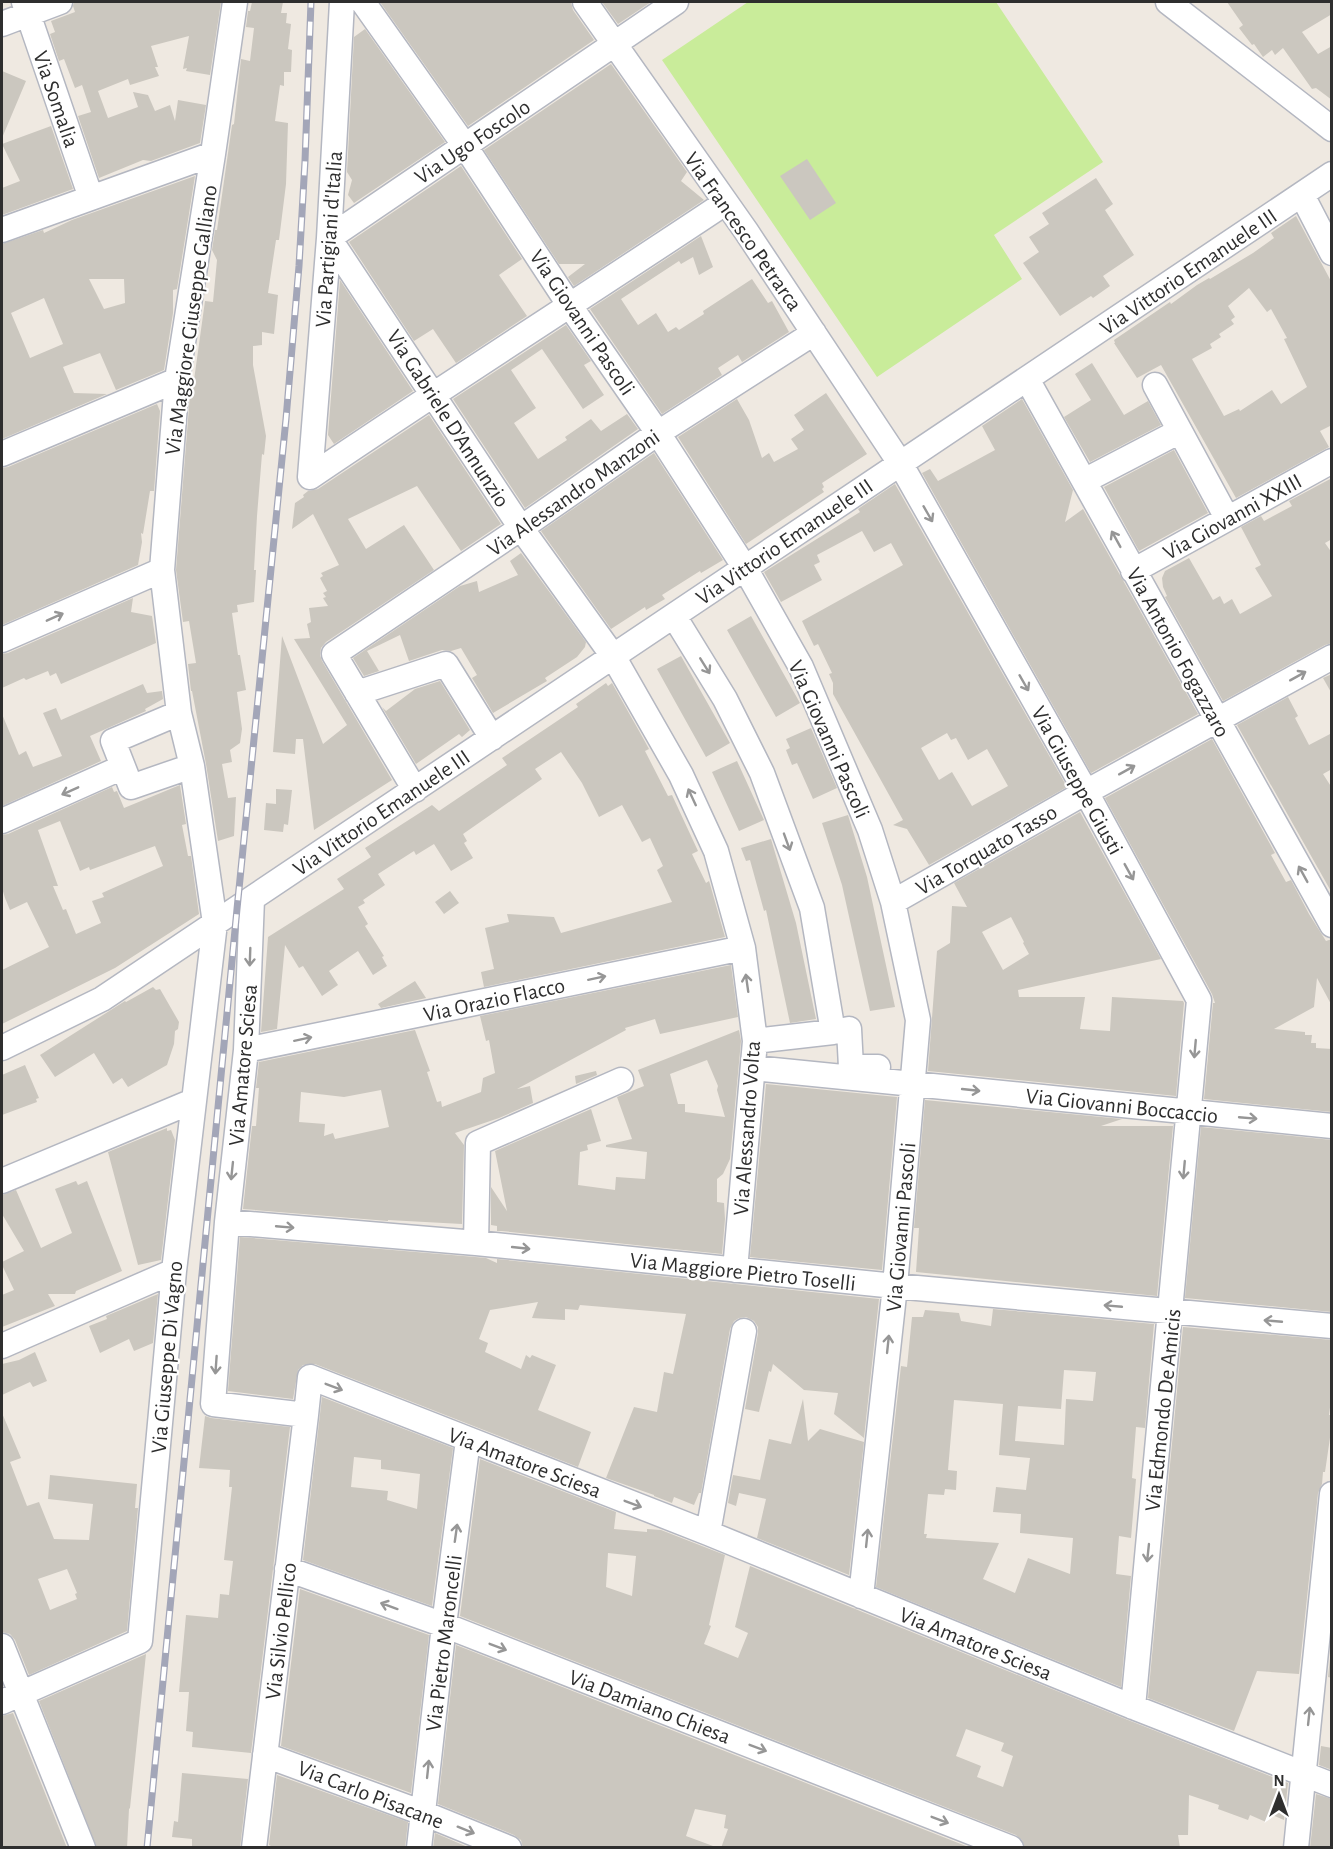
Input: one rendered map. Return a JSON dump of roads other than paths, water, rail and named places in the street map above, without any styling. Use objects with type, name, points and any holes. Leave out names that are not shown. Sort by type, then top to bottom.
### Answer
[{"type":"street","points":[[2,24],[26,8],[60,2]]},
{"type":"street","name":"Via Maggiore Giuseppe Galliano","points":[[215,923],[192,766],[179,713],[162,570],[177,380],[213,154],[234,2]]},
{"type":"street","name":"Via Partigiani d'Italia","points":[[342,2],[329,238],[310,477],[433,393]]},
{"type":"street","name":"Via Giovanni Pascoli","points":[[363,2],[465,146],[570,306],[658,433],[745,568],[801,667],[870,830],[893,902],[918,1020],[895,1286],[861,1596]]},
{"type":"street","name":"Via Francesco Petrarca","points":[[585,2],[814,333],[900,463]]},
{"type":"street","name":"Via Ugo Foscolo","points":[[329,238],[676,2]]},
{"type":"street","points":[[1168,2],[1332,129]]},
{"type":"street","name":"Via Somalia","points":[[26,8],[91,198]]},
{"type":"street","points":[[2,230],[213,154]]},
{"type":"street","name":"Via Vittorio Emanuele III","points":[[2,1048],[102,999],[1332,174]]},
{"type":"street","points":[[1302,195],[1332,253]]},
{"type":"street","points":[[433,393],[725,203]]},
{"type":"street","name":"Via Gabriele D'Annunzio","points":[[329,238],[521,528],[613,656]]},
{"type":"street","name":"Via Alessandro Manzoni","points":[[357,693],[334,654],[658,433],[814,333]]},
{"type":"street","name":"Via Antonio Fogazzaro","points":[[1027,378],[1332,925]]},
{"type":"street","points":[[2,454],[177,380]]},
{"type":"street","points":[[1155,385],[1227,518]]},
{"type":"street","points":[[1084,481],[1180,431]]},
{"type":"street","name":"Via Giovanni XXIII","points":[[1133,571],[1332,461]]},
{"type":"street","name":"Via Giuseppe Giusti","points":[[900,463],[1086,792],[1199,1000],[1189,1112]]},
{"type":"street","points":[[2,640],[162,570]]},
{"type":"street","points":[[674,616],[726,699],[762,773],[812,908],[833,1032]]},
{"type":"street","name":"Via Alessandro Volta","points":[[613,656],[681,775],[716,851],[743,948],[755,1041],[735,1270]]},
{"type":"street","name":"Via Torquato Tasso","points":[[893,902],[1086,792],[1332,657]]},
{"type":"street","points":[[415,790],[357,693],[446,664],[492,738]]},
{"type":"street","points":[[179,713],[113,741],[131,787],[192,766]]},
{"type":"street","points":[[2,821],[123,767]]},
{"type":"street","name":"Via Amatore Sciesa","points":[[245,904],[246,1050],[226,1222],[213,1404],[306,1415],[310,1377],[708,1533],[1133,1707],[1332,1785]]},
{"type":"street","name":"Via Giuseppe Di Vagno","points":[[12,1697],[140,1641],[174,1271],[215,923]]},
{"type":"street","name":"Via Orazio Flacco","points":[[246,1050],[743,948]]},
{"type":"street","points":[[755,1041],[849,1029],[851,1067],[913,1076]]},
{"type":"street","points":[[753,1068],[913,1076]]},
{"type":"street","name":"Via Giovanni Boccaccio","points":[[913,1076],[1189,1112],[1332,1126]]},
{"type":"street","points":[[476,1244],[478,1143],[621,1080]]},
{"type":"street","points":[[2,1181],[193,1101]]},
{"type":"street","name":"Via Edmondo De Amicis","points":[[1133,1707],[1189,1112]]},
{"type":"street","name":"Via Maggiore Pietro Toselli","points":[[226,1222],[1332,1326]]},
{"type":"street","points":[[2,1346],[174,1271]]},
{"type":"street","points":[[708,1533],[744,1331]]},
{"type":"street","name":"Via Silvio Pellico","points":[[254,1848],[306,1415]]},
{"type":"street","name":"Via Pietro Maroncelli","points":[[419,1848],[468,1440]]},
{"type":"street","points":[[1296,1848],[1332,1494]]},
{"type":"street","name":"Via Damiano Chiesa","points":[[287,1569],[444,1625],[1011,1848]]},
{"type":"street","points":[[2,1646],[12,1697],[83,1848]]},
{"type":"street","name":"Via Carlo Pisacane","points":[[265,1755],[423,1813],[509,1848]]},
{"type":"railway","points":[[147,1848],[286,419],[299,266],[311,2]]}]
